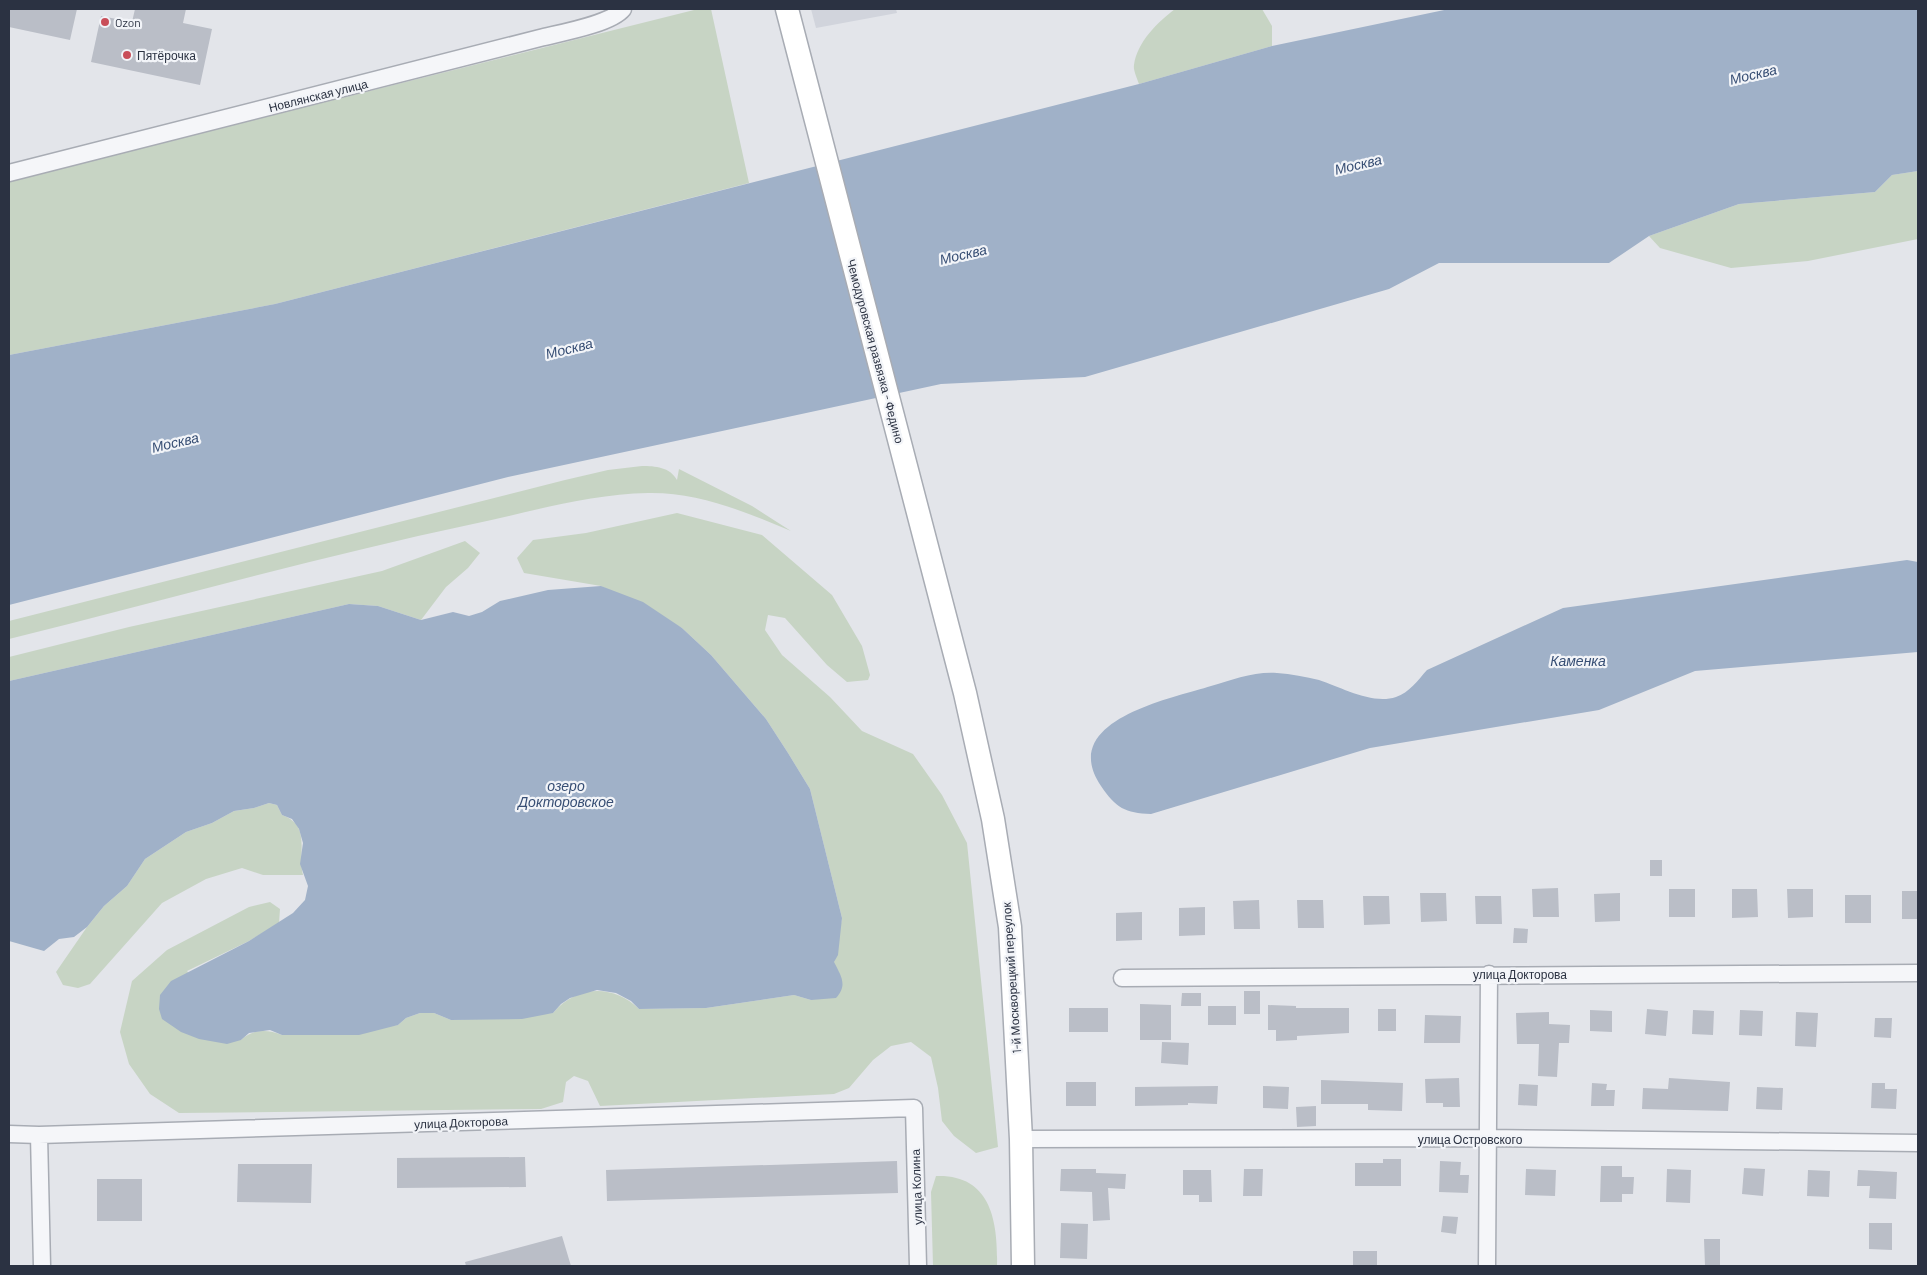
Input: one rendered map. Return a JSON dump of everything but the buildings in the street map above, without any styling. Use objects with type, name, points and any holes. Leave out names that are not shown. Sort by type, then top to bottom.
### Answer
[{"type":"street","name":"Новлянская улица","points":[[9,173],[540,38],[601,21],[620,13],[623,9]]},
{"type":"street","name":"Чемодуровская развязка - Федино","points":[[787,9],[965,693]]},
{"type":"street","name":"1-й Москворецкий переулок","points":[[965,693],[993,819],[1010,927],[1021,1138],[1023,1266]]},
{"type":"street","name":"улица Докторова","points":[[1122,978],[1490,974],[1918,973]]},
{"type":"street","points":[[1487,1266],[1490,974]]},
{"type":"street","name":"улица Докторова","points":[[9,1134],[39,1135],[914,1108]]},
{"type":"street","name":"улица Колина","points":[[914,1108],[918,1266]]},
{"type":"street","points":[[39,1135],[42,1266]]},
{"type":"street","name":"улица Островского","points":[[1021,1138],[1488,1138],[1918,1143]]},
{"type":"shaded area","points":[[811,9],[896,9],[897,13],[816,28]]},
{"type":"green space","points":[[698,9],[711,9],[749,183],[275,304],[9,355],[9,181]]},
{"type":"green space","points":[[1175,9],[1262,9],[1272,26],[1272,46],[1139,84],[1134,67],[1139,48],[1155,26]]},
{"type":"green space","points":[[1918,171],[1918,239],[1808,261],[1731,268],[1660,248],[1649,236],[1739,204],[1875,192],[1892,175]]},
{"type":"green space","points":[[642,466],[666,470],[677,480],[679,469],[752,506],[791,531],[739,510],[685,496],[648,493],[582,500],[356,551],[9,639],[9,621],[565,480],[608,470]]},
{"type":"green space","points":[[677,513],[762,535],[832,595],[862,646],[870,675],[868,680],[847,682],[827,665],[785,618],[768,615],[765,630],[782,655],[830,697],[862,731],[913,754],[942,795],[967,843],[998,1147],[976,1153],[954,1136],[942,1121],[938,1088],[931,1057],[911,1042],[891,1046],[873,1060],[849,1088],[834,1094],[600,1106],[588,1081],[574,1076],[566,1082],[563,1102],[541,1109],[179,1113],[150,1094],[129,1064],[120,1032],[132,981],[167,950],[249,907],[270,902],[280,909],[279,923],[249,941],[187,971],[241,1040],[250,1034],[260,1031],[282,1035],[398,1025],[406,1018],[420,1013],[434,1013],[451,1020],[553,1013],[573,997],[595,991],[618,995],[639,1009],[706,1008],[794,995],[811,1000],[834,962],[842,918],[810,789],[766,719],[711,655],[682,628],[601,586],[524,573],[517,558],[533,540],[586,533]]},
{"type":"green space","points":[[465,541],[480,553],[468,568],[446,587],[421,620],[378,606],[349,604],[9,681],[9,657],[129,627],[382,571]]},
{"type":"green space","points":[[269,803],[277,805],[282,815],[297,826],[302,840],[303,875],[263,875],[242,868],[206,879],[162,903],[90,984],[78,988],[63,985],[56,972],[87,927],[104,906],[127,886],[145,859],[186,832],[212,823],[234,811],[254,808]]},
{"type":"green space","points":[[936,1176],[955,1178],[969,1183],[980,1192],[988,1204],[993,1218],[996,1234],[997,1266],[933,1266],[931,1192]]},
{"type":"water","name":"Москва","points":[[1449,9],[1918,9],[1918,171],[1892,175],[1875,192],[1739,204],[1649,236],[1609,263],[1439,263],[1389,289],[1085,377],[941,384],[508,477],[9,605],[9,355],[275,304],[1139,84],[1272,46]]},
{"type":"water","name":"Каменка","points":[[1907,560],[1918,562],[1918,652],[1695,671],[1599,710],[1370,748],[1151,814],[1128,811],[1111,800],[1101,786],[1091,764],[1094,745],[1105,729],[1124,716],[1170,698],[1244,676],[1261,673],[1282,673],[1319,680],[1367,697],[1387,699],[1401,695],[1413,686],[1427,670],[1563,608]]},
{"type":"water","name":"озеро Докторовское","points":[[601,586],[643,602],[682,628],[711,655],[766,719],[810,789],[842,918],[838,955],[834,962],[841,976],[842,989],[836,998],[811,1000],[794,995],[706,1008],[639,1009],[631,1001],[616,993],[597,990],[570,998],[553,1013],[522,1019],[451,1020],[434,1013],[420,1013],[406,1018],[398,1025],[359,1035],[282,1035],[270,1030],[249,1033],[241,1040],[227,1044],[199,1039],[181,1032],[162,1019],[159,1009],[160,995],[171,981],[249,941],[293,913],[305,900],[308,886],[300,864],[303,843],[299,829],[292,819],[282,815],[277,805],[269,803],[254,808],[234,811],[212,823],[186,832],[145,859],[127,886],[104,906],[87,927],[74,937],[59,939],[44,951],[9,941],[9,681],[349,604],[378,606],[421,620],[453,612],[469,616],[482,612],[500,601],[548,590]]},
{"type":"place","name":"Ozon","points":[[105,22]]},
{"type":"place","name":"Пятёрочка","points":[[127,55]]}]
